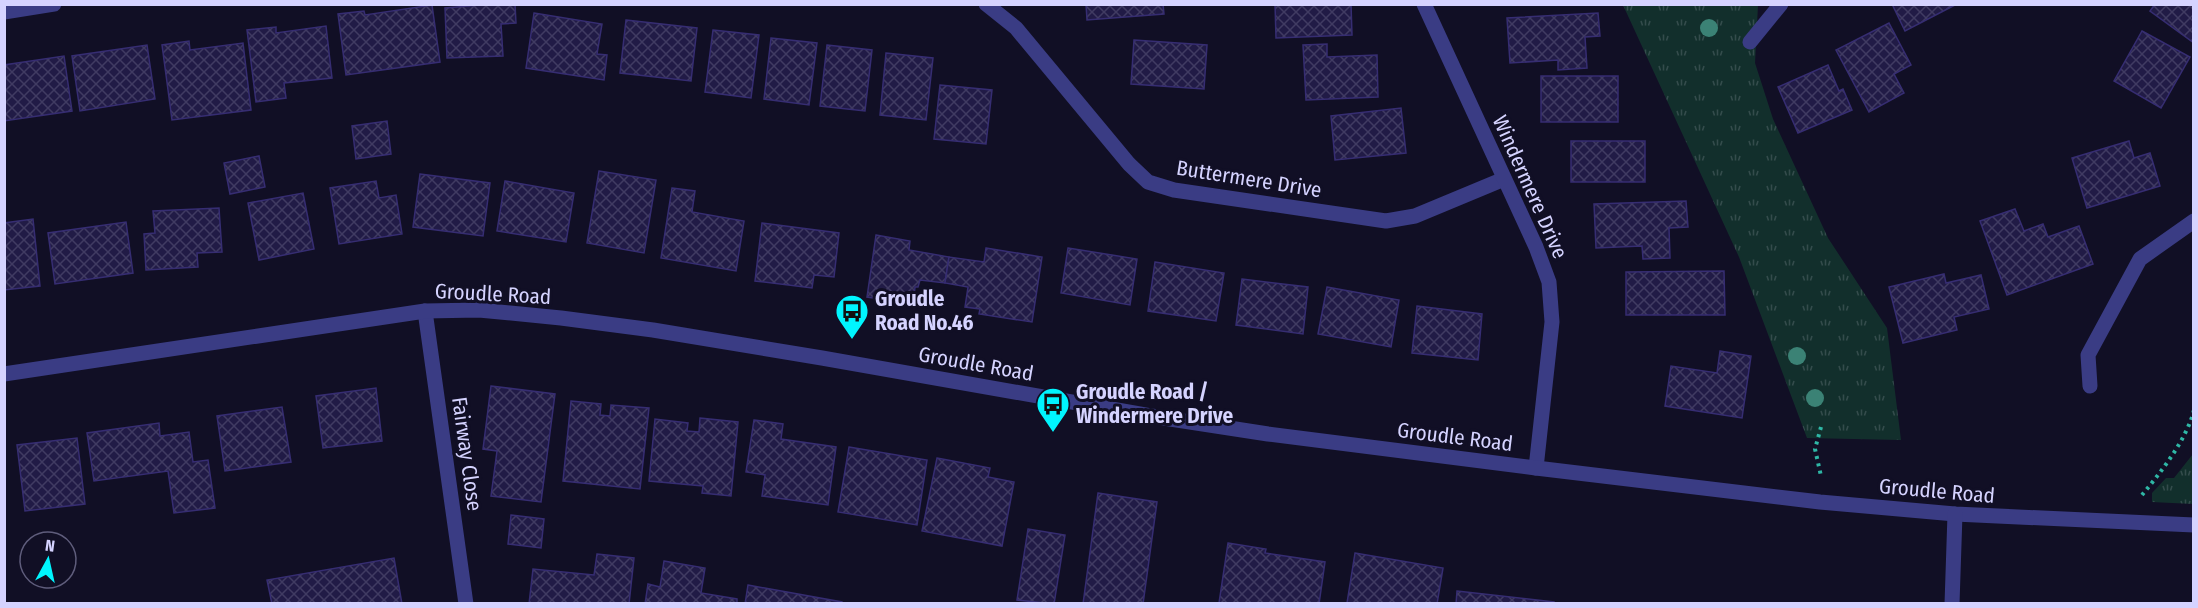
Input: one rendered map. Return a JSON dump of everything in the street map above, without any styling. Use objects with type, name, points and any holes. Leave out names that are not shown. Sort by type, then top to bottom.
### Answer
[{"type":"street","points":[[4,12],[54,4]]},
{"type":"street","name":"Buttermere Drive","points":[[986,4],[1016,28],[1130,164],[1148,182],[1174,190],[1386,221],[1415,216],[1504,179]]},
{"type":"street","name":"Windermere Drive","points":[[1424,4],[1536,247],[1549,282],[1552,322],[1536,468]]},
{"type":"street","points":[[1750,42],[1781,4]]},
{"type":"street","points":[[2090,386],[2088,355],[2140,259],[2193,221]]},
{"type":"street","name":"Groudle Road","points":[[4,374],[424,311],[479,310],[641,329],[1268,434],[1536,468],[1820,502],[1955,514],[2193,525]]},
{"type":"street","name":"Fairway Close","points":[[424,311],[466,603]]},
{"type":"street","points":[[1952,603],[1955,514]]},
{"type":"path","points":[[2142,495],[2161,472],[2191,423],[2193,410]]},
{"type":"path","points":[[1821,427],[1815,449],[1822,477]]},
{"type":"green space","points":[[1623,5],[1758,5],[1755,63],[1773,119],[1828,238],[1887,328],[1901,440],[1807,438],[1739,257]]},
{"type":"green space","points":[[2193,454],[2193,504],[2152,502],[2152,493],[2166,478],[2174,478]]},
{"type":"building","points":[[515,4],[516,23],[501,24],[503,56],[447,58],[445,8]]},
{"type":"building","points":[[1086,4],[1163,4],[1164,14],[1087,20]]},
{"type":"building","points":[[1275,4],[1351,4],[1352,35],[1276,38]]},
{"type":"building","points":[[1892,4],[1954,4],[1955,5],[1905,31]]},
{"type":"building","points":[[2155,4],[2194,4],[2194,43],[2150,11]]},
{"type":"building","points":[[432,5],[440,62],[346,75],[338,14],[364,11],[365,15]]},
{"type":"building","points":[[534,13],[602,24],[597,54],[607,55],[604,80],[526,68]]},
{"type":"building","points":[[1598,13],[1600,36],[1585,37],[1587,68],[1558,70],[1558,60],[1510,63],[1507,18]]},
{"type":"building","points":[[626,20],[697,28],[691,81],[620,73]]},
{"type":"building","points":[[1889,23],[1911,65],[1894,74],[1904,93],[1869,112],[1836,50]]},
{"type":"building","points":[[326,26],[332,78],[284,83],[286,98],[256,102],[247,30],[276,27],[276,33]]},
{"type":"building","points":[[713,30],[759,35],[751,98],[705,92]]},
{"type":"building","points":[[2142,31],[2190,57],[2161,108],[2114,81]]},
{"type":"building","points":[[771,38],[817,43],[809,105],[764,99]]},
{"type":"building","points":[[1134,40],[1207,45],[1204,89],[1131,84]]},
{"type":"building","points":[[189,41],[190,50],[243,43],[251,110],[172,120],[162,45]]},
{"type":"building","points":[[1327,44],[1327,57],[1377,55],[1378,97],[1306,100],[1303,45]]},
{"type":"building","points":[[147,45],[155,99],[80,111],[72,56]]},
{"type":"building","points":[[827,45],[872,50],[865,111],[820,106]]},
{"type":"building","points":[[886,53],[933,58],[926,120],[880,115]]},
{"type":"building","points":[[64,56],[72,111],[4,121],[4,65]]},
{"type":"building","points":[[1828,65],[1839,91],[1843,89],[1852,110],[1798,133],[1778,87]]},
{"type":"building","points":[[1541,76],[1618,76],[1618,122],[1541,122]]},
{"type":"building","points":[[940,85],[992,90],[986,144],[934,139]]},
{"type":"building","points":[[1401,108],[1406,153],[1335,160],[1331,116]]},
{"type":"building","points":[[387,121],[391,154],[356,159],[352,126]]},
{"type":"building","points":[[1571,141],[1645,141],[1645,182],[1571,182]]},
{"type":"building","points":[[2129,141],[2134,158],[2150,153],[2160,186],[2087,208],[2072,158]]},
{"type":"building","points":[[259,156],[265,187],[230,194],[224,163]]},
{"type":"building","points":[[599,171],[656,180],[644,253],[587,243]]},
{"type":"building","points":[[420,174],[490,183],[483,236],[413,227]]},
{"type":"building","points":[[376,181],[379,198],[396,195],[402,234],[339,244],[330,188]]},
{"type":"building","points":[[505,181],[574,193],[566,242],[497,231]]},
{"type":"building","points":[[672,188],[695,191],[692,212],[744,221],[736,271],[661,258]]},
{"type":"building","points":[[303,193],[314,249],[259,260],[248,203]]},
{"type":"building","points":[[1686,201],[1688,227],[1669,228],[1670,258],[1643,259],[1642,246],[1596,248],[1594,204]]},
{"type":"building","points":[[219,208],[222,252],[197,253],[198,267],[146,270],[144,234],[155,233],[153,211]]},
{"type":"building","points":[[2015,209],[2024,231],[2043,224],[2048,237],[2079,226],[2093,264],[2007,295],[1980,221]]},
{"type":"building","points":[[33,219],[40,286],[4,290],[4,223]]},
{"type":"building","points":[[126,222],[133,273],[55,284],[48,233]]},
{"type":"building","points":[[762,223],[839,233],[834,277],[814,275],[812,288],[755,281]]},
{"type":"building","points":[[876,235],[910,241],[909,250],[949,257],[945,283],[920,280],[918,287],[915,287],[914,297],[902,295],[901,302],[867,297]]},
{"type":"building","points":[[986,248],[1042,257],[1032,322],[979,314],[980,309],[965,307],[968,287],[945,283],[949,257],[984,262]]},
{"type":"building","points":[[1068,248],[1137,259],[1130,305],[1061,293]]},
{"type":"building","points":[[1155,262],[1224,273],[1216,321],[1148,311]]},
{"type":"building","points":[[1724,271],[1725,315],[1626,315],[1626,272]]},
{"type":"building","points":[[1944,274],[1946,283],[1981,275],[1989,309],[1954,317],[1957,330],[1903,343],[1889,287]]},
{"type":"building","points":[[1242,279],[1308,287],[1303,334],[1236,325]]},
{"type":"building","points":[[1327,287],[1399,300],[1391,347],[1318,334]]},
{"type":"building","points":[[1417,306],[1482,314],[1478,360],[1412,353]]},
{"type":"building","points":[[1720,351],[1751,356],[1742,418],[1665,406],[1671,366],[1717,373]]},
{"type":"building","points":[[491,386],[555,394],[541,502],[491,496],[497,451],[483,449]]},
{"type":"building","points":[[376,388],[382,441],[323,448],[316,396]]},
{"type":"building","points":[[571,401],[601,404],[600,415],[610,416],[611,405],[649,408],[640,489],[563,481]]},
{"type":"building","points":[[282,407],[291,462],[225,471],[217,416]]},
{"type":"building","points":[[700,418],[738,422],[731,496],[702,493],[703,486],[649,481],[655,419],[688,423],[687,431],[699,432]]},
{"type":"building","points":[[754,420],[783,424],[781,439],[836,447],[828,505],[762,496],[765,475],[746,472]]},
{"type":"building","points":[[159,423],[160,436],[189,432],[193,462],[208,460],[215,508],[174,513],[168,471],[94,481],[87,433]]},
{"type":"building","points":[[77,438],[85,504],[25,511],[17,445]]},
{"type":"building","points":[[849,447],[927,460],[917,525],[838,512]]},
{"type":"building","points":[[937,458],[990,468],[988,477],[1014,482],[1002,546],[922,531]]},
{"type":"building","points":[[1098,493],[1157,502],[1143,604],[1083,604]]},
{"type":"building","points":[[511,515],[544,519],[541,548],[508,544]]},
{"type":"building","points":[[1028,529],[1065,535],[1054,604],[1017,600]]},
{"type":"building","points":[[1228,543],[1266,549],[1265,553],[1325,562],[1319,604],[1219,603]]},
{"type":"building","points":[[1355,553],[1443,568],[1437,604],[1347,603]]},
{"type":"building","points":[[597,554],[634,558],[629,604],[529,604],[533,569],[594,575]]},
{"type":"building","points":[[394,558],[402,604],[272,604],[267,580]]},
{"type":"building","points":[[664,561],[705,568],[701,593],[737,599],[737,604],[645,604],[648,584],[660,587]]},
{"type":"building","points":[[748,585],[842,602],[842,604],[745,604]]},
{"type":"building","points":[[1457,591],[1554,602],[1554,604],[1456,604]]},
{"type":"place","name":"Groudle Road No.46","points":[[852,340]]},
{"type":"place","name":"Groudle Road / Windermere Drive","points":[[1053,433]]}]
